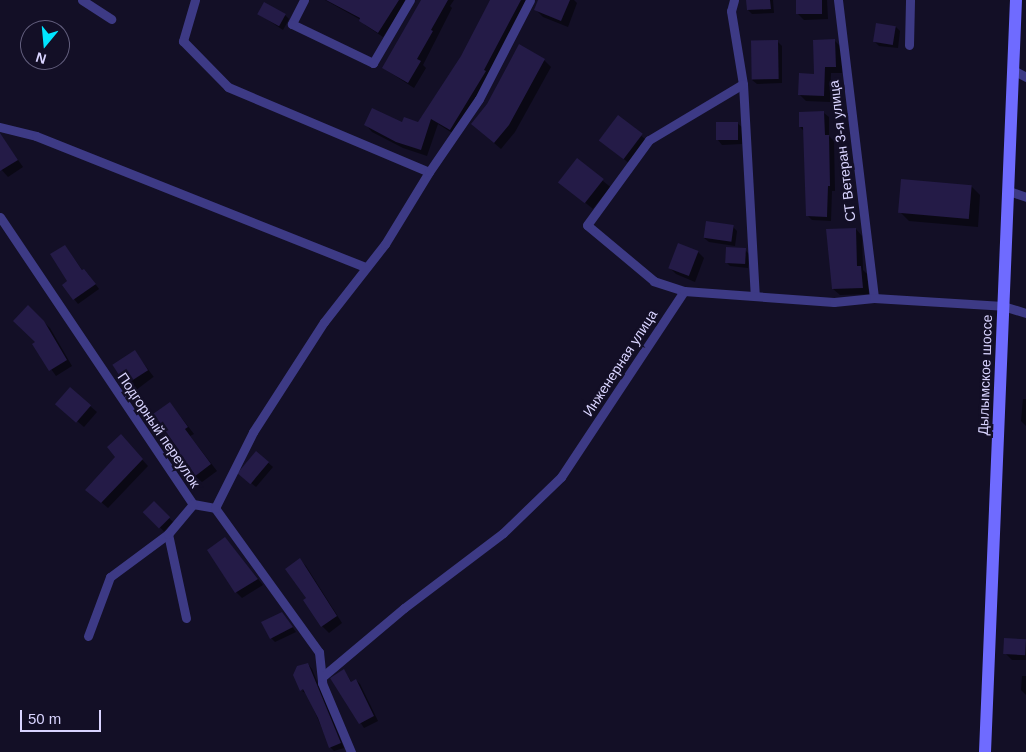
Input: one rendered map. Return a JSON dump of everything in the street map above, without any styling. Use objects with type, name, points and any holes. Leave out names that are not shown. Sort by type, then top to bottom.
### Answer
[{"type":"main road","name":"Дылымское шоссе","points":[[985,752],[1016,0]]},
{"type":"street","points":[[82,0],[111,19]]},
{"type":"street","points":[[195,0],[183,42],[228,87],[430,172]]},
{"type":"street","points":[[304,0],[292,24],[373,63],[410,0]]},
{"type":"street","points":[[351,752],[322,677],[319,652],[215,508],[253,432],[324,322],[385,244],[479,99],[530,0]]},
{"type":"street","points":[[734,0],[730,11],[743,84],[755,296]]},
{"type":"street","name":"СТ Ветеран 3-я улица","points":[[838,0],[874,298]]},
{"type":"street","points":[[909,45],[910,0]]},
{"type":"street","points":[[1013,70],[1026,77]]},
{"type":"street","points":[[743,84],[649,140],[587,225],[654,281],[684,291],[834,302],[874,298],[1003,306],[1026,313]]},
{"type":"street","points":[[0,127],[36,136],[366,267]]},
{"type":"street","points":[[1008,191],[1026,197]]},
{"type":"street","name":"Подгорный переулок","points":[[0,217],[192,504],[215,508]]},
{"type":"street","name":"Инженерная улица","points":[[322,677],[404,608],[502,533],[561,477],[684,291]]},
{"type":"street","points":[[88,636],[110,577],[168,534],[192,504]]},
{"type":"street","points":[[168,534],[186,618]]},
{"type":"building","points":[[326,0],[399,0],[378,33],[359,21],[360,18]]},
{"type":"building","points":[[421,0],[448,0],[417,59],[421,61],[408,83],[382,68]]},
{"type":"building","points":[[490,0],[521,0],[484,70],[486,71],[450,130],[431,119],[421,150],[396,142],[364,125],[372,108],[402,122],[404,117],[418,122],[461,56]]},
{"type":"building","points":[[538,0],[570,0],[561,21],[534,10]]},
{"type":"building","points":[[746,0],[770,0],[771,9],[747,10]]},
{"type":"building","points":[[796,0],[822,0],[822,14],[796,14]]},
{"type":"building","points":[[264,2],[286,14],[279,26],[257,14]]},
{"type":"building","points":[[876,23],[896,26],[893,45],[873,42]]},
{"type":"building","points":[[835,39],[836,67],[825,67],[824,96],[798,95],[799,73],[814,74],[813,40]]},
{"type":"building","points":[[751,40],[778,40],[779,79],[752,79]]},
{"type":"building","points":[[519,44],[545,59],[509,125],[494,143],[471,124],[487,104]]},
{"type":"building","points":[[824,111],[825,135],[829,135],[830,186],[828,186],[827,217],[806,216],[803,127],[799,127],[799,112]]},
{"type":"building","points":[[618,115],[643,134],[623,159],[599,141]]},
{"type":"building","points":[[716,122],[738,122],[738,140],[716,140]]},
{"type":"building","points":[[0,133],[18,160],[0,171]]},
{"type":"building","points":[[577,158],[604,179],[585,203],[558,182]]},
{"type":"building","points":[[901,179],[972,185],[969,219],[898,213]]},
{"type":"building","points":[[706,221],[734,225],[731,242],[704,238]]},
{"type":"building","points":[[856,228],[857,266],[861,266],[863,288],[832,289],[826,229]]},
{"type":"building","points":[[678,243],[699,251],[689,276],[668,268]]},
{"type":"building","points":[[65,245],[82,270],[84,269],[96,284],[73,300],[62,285],[67,281],[50,254]]},
{"type":"building","points":[[726,247],[746,248],[745,264],[725,263]]},
{"type":"building","points":[[28,305],[44,321],[67,360],[49,371],[32,344],[35,342],[13,321]]},
{"type":"building","points":[[135,350],[148,370],[125,385],[112,365]]},
{"type":"building","points":[[70,387],[91,405],[76,423],[55,404]]},
{"type":"building","points":[[170,402],[188,427],[185,429],[211,464],[194,477],[176,452],[179,450],[153,414]]},
{"type":"building","points":[[121,434],[143,459],[101,503],[85,490],[115,457],[107,447]]},
{"type":"building","points":[[256,451],[269,462],[250,484],[237,473]]},
{"type":"building","points":[[154,501],[170,517],[159,529],[143,512]]},
{"type":"building","points":[[225,537],[258,579],[235,593],[207,550]]},
{"type":"building","points":[[300,558],[337,616],[321,627],[303,600],[306,598],[285,569]]},
{"type":"building","points":[[282,612],[293,627],[270,639],[261,622]]},
{"type":"building","points":[[1004,638],[1026,639],[1025,655],[1003,654]]},
{"type":"building","points":[[308,663],[341,743],[329,748],[318,718],[303,689],[300,691],[293,675],[297,666]]},
{"type":"building","points":[[344,669],[351,682],[356,679],[374,716],[359,724],[330,678]]}]
